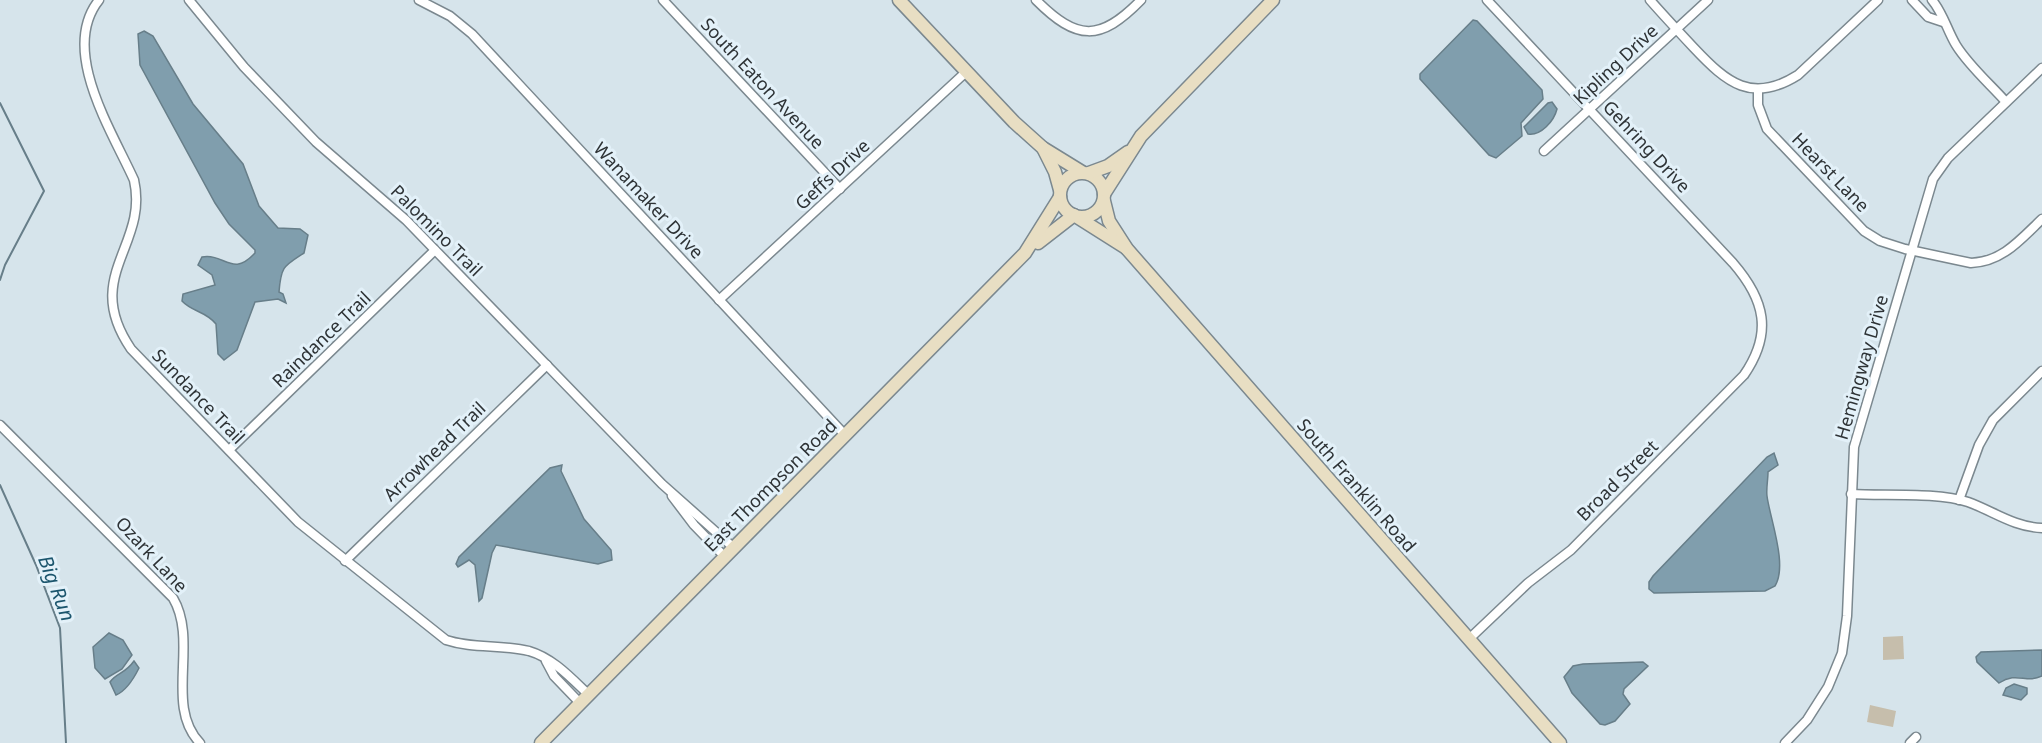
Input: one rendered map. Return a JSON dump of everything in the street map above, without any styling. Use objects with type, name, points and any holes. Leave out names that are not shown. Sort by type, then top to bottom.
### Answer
[{"type":"main road","points":[[899,0],[1014,122],[1043,148],[1100,181],[1104,197]]},
{"type":"main road","points":[[1043,148],[1055,172],[1063,207],[1075,216],[1093,214],[1131,149],[1156,119],[1274,0]]},
{"type":"main road","points":[[1060,194],[1069,176],[1108,166],[1131,149]]},
{"type":"main road","name":"East Thompson Road","points":[[1025,253],[1060,194]]},
{"type":"main road","name":"South Franklin Road","points":[[1104,197],[1109,221],[1127,249],[1560,743]]},
{"type":"main road","name":"East Thompson Road","points":[[541,743],[1025,253],[1075,216]]},
{"type":"main road","name":"South Franklin Road","points":[[1075,216],[1127,249]]},
{"type":"street","name":"Sundance Trail","points":[[99,0],[89,18],[84,37],[84,61],[134,180],[137,193],[136,209],[112,281],[112,313],[119,332],[131,349],[298,522],[345,561],[446,640],[463,645],[530,651],[546,661],[554,676],[584,699]]},
{"type":"street","name":"Palomino Trail","points":[[189,0],[240,63],[316,142],[392,207],[662,484],[694,525],[730,552]]},
{"type":"street","name":"Wanamaker Drive","points":[[419,0],[450,16],[472,34],[845,435]]},
{"type":"street","name":"South Eaton Avenue","points":[[663,0],[840,189]]},
{"type":"street","points":[[1036,0],[1056,20],[1085,33],[1101,31],[1117,22],[1141,0]]},
{"type":"street","name":"Gehring Drive","points":[[1486,0],[1746,278],[1758,299],[1763,326]]},
{"type":"street","points":[[1650,0],[1717,72],[1731,82],[1758,90],[1784,83],[1798,75],[1878,0]]},
{"type":"street","name":"Kipling Drive","points":[[1544,152],[1708,0]]},
{"type":"street","points":[[1912,0],[1928,17],[1943,22]]},
{"type":"street","points":[[1932,0],[1939,8],[1943,22],[1958,48],[2006,102]]},
{"type":"street","name":"Hemingway Drive","points":[[1785,743],[1807,720],[1828,687],[1842,653],[1847,616],[1854,447],[1933,179],[1948,158],[2042,68]]},
{"type":"street","name":"Geffs Drive","points":[[719,300],[966,72]]},
{"type":"street","name":"Hearst Lane","points":[[1758,90],[1758,105],[1767,129],[1845,212],[1880,241],[1912,251],[1971,263],[1983,263],[2006,253],[2042,219]]},
{"type":"street","name":"Raindance Trail","points":[[229,450],[435,250]]},
{"type":"street","name":"Broad Street","points":[[1469,639],[1528,583],[1571,550],[1744,375],[1757,351],[1763,326]]},
{"type":"street","name":"Arrowhead Trail","points":[[345,561],[547,365]]},
{"type":"street","points":[[1959,500],[1978,445],[1993,420],[2042,371]]},
{"type":"street","name":"Ozark Lane","points":[[0,425],[173,598],[182,613],[184,627],[183,708],[190,729],[200,743]]},
{"type":"street","points":[[1851,494],[1959,500],[2019,525],[2042,528]]},
{"type":"shaded area","points":[[1903,636],[1904,659],[1883,660],[1883,637]]},
{"type":"shaded area","points":[[1870,705],[1896,711],[1893,727],[1867,722]]},
{"type":"water","points":[[1473,20],[1477,21],[1542,90],[1543,99],[1521,123],[1522,136],[1496,158],[1489,155],[1420,79],[1420,74]]},
{"type":"water","points":[[144,31],[153,36],[193,104],[243,164],[259,206],[278,228],[300,229],[308,235],[304,253],[288,264],[281,277],[279,292],[283,294],[286,303],[278,299],[255,302],[237,350],[224,360],[218,354],[216,324],[208,316],[186,305],[182,301],[183,294],[215,285],[212,275],[198,265],[202,257],[240,264],[255,253],[255,250],[229,224],[215,203],[140,65],[138,34]]},
{"type":"water","points":[[1552,102],[1557,109],[1550,123],[1538,133],[1528,134],[1524,127],[1548,103]]},
{"type":"water","points":[[1774,453],[1778,465],[1768,472],[1767,493],[1779,554],[1779,577],[1775,586],[1765,591],[1654,593],[1649,589],[1649,582],[1653,576],[1767,457]]},
{"type":"water","points":[[562,465],[561,471],[584,519],[611,550],[612,560],[598,564],[496,545],[492,553],[482,598],[479,601],[475,565],[469,560],[458,567],[456,564],[459,557],[550,468]]},
{"type":"water","points":[[109,633],[123,640],[132,655],[122,669],[105,679],[95,668],[93,647]]},
{"type":"water","points":[[2042,650],[2042,676],[2031,679],[2011,678],[1999,683],[1977,662],[1976,657],[1981,652]]},
{"type":"water","points":[[134,661],[139,668],[137,672],[126,687],[116,695],[110,682]]},
{"type":"water","points":[[1643,662],[1648,666],[1624,689],[1623,694],[1630,704],[1615,721],[1605,725],[1600,724],[1572,693],[1564,677],[1573,666],[1583,664]]},
{"type":"water","points":[[2014,684],[2027,688],[2027,694],[2021,700],[2003,695],[2006,688]]},
{"type":"waterway","name":"Big Run","points":[[0,103],[44,191],[5,265],[0,280]]},
{"type":"waterway","name":"Big Run","points":[[0,485],[36,565],[60,628],[66,743]]}]
